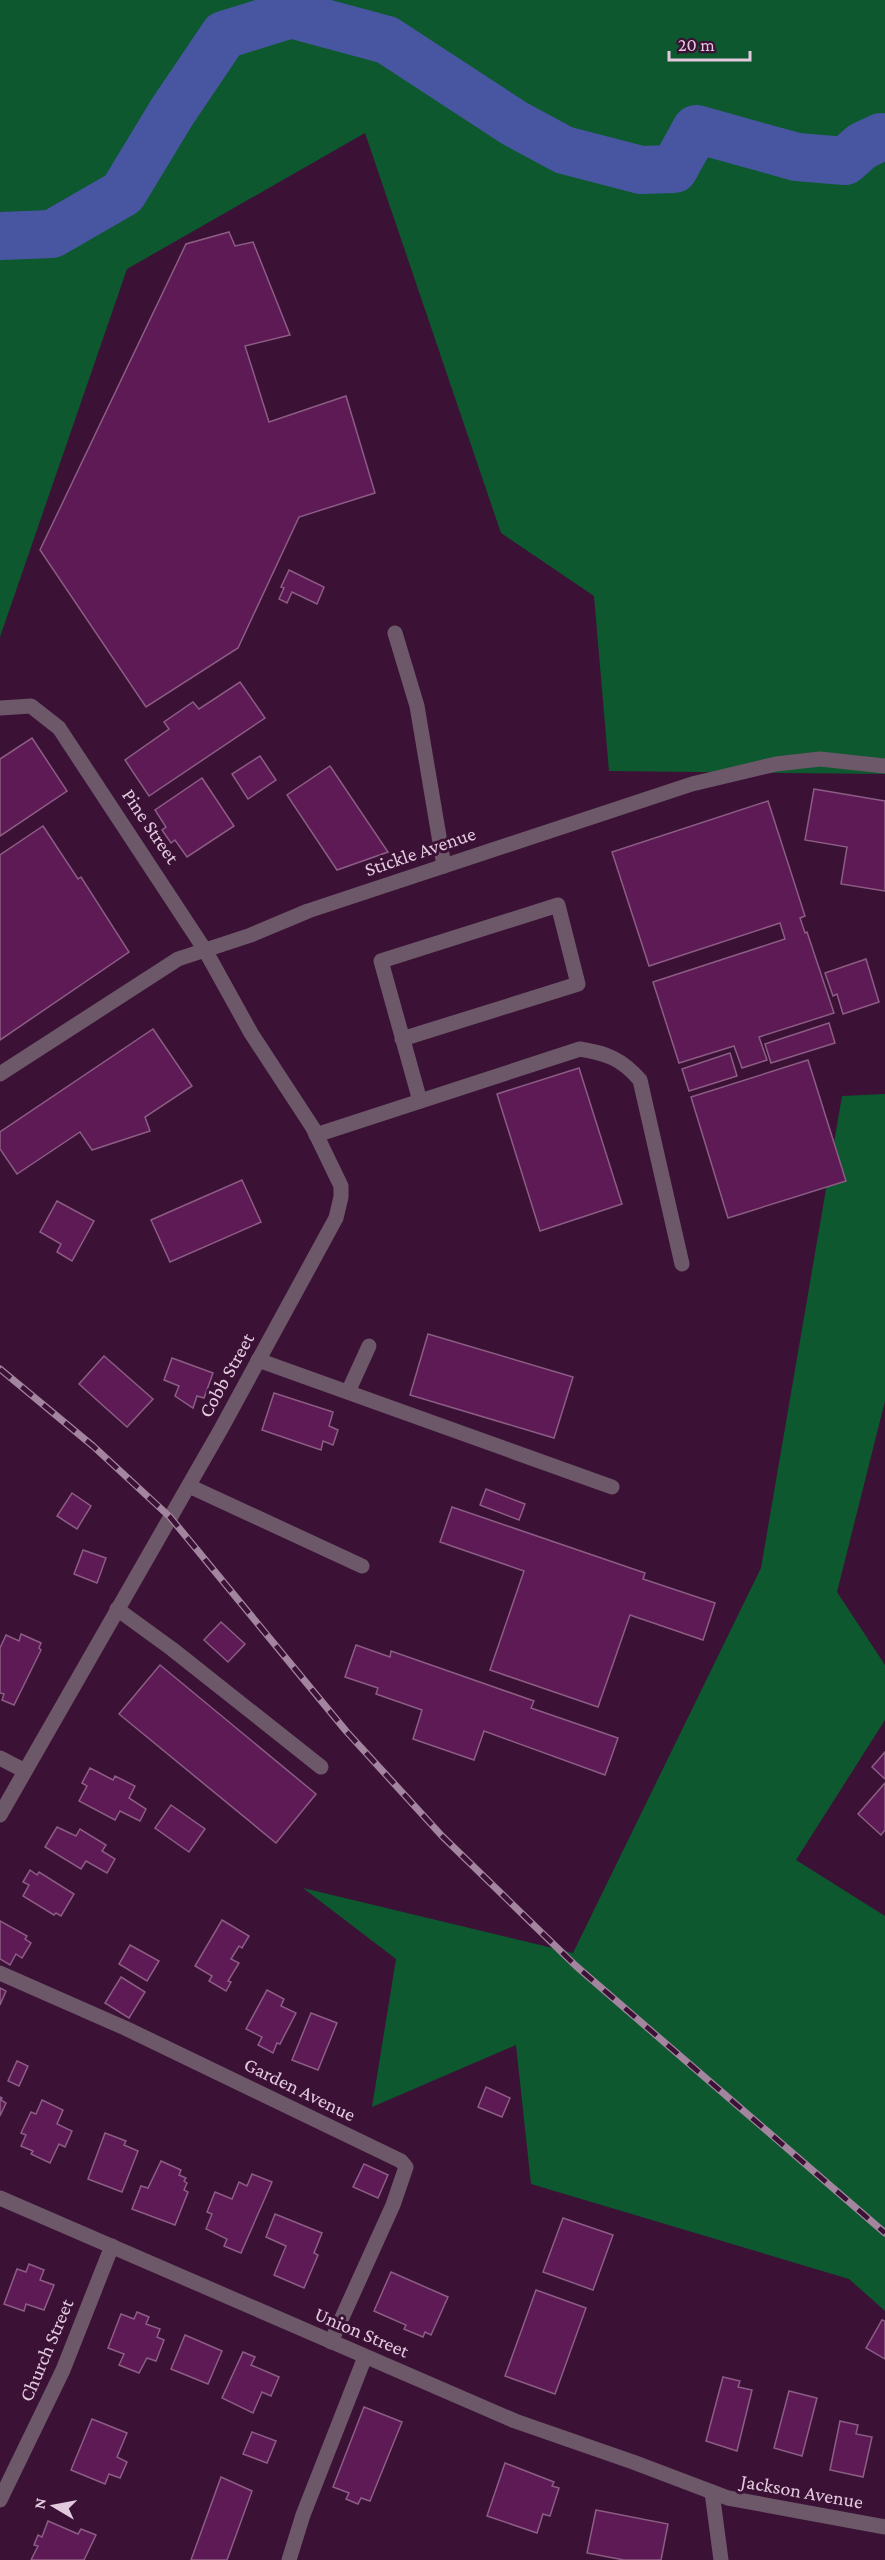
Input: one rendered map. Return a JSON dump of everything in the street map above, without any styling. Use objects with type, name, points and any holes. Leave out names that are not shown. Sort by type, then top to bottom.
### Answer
[{"type":"street","points":[[395,633],[417,706],[444,866]]},
{"type":"street","name":"Pine Street","points":[[0,708],[31,706],[59,728],[158,875],[205,950]]},
{"type":"street","name":"Stickle Avenue","points":[[0,1074],[178,959],[251,935],[308,911],[653,795],[776,764],[820,759],[885,766]]},
{"type":"street","points":[[402,1039],[578,984],[558,905],[381,962],[402,1039],[420,1101]]},
{"type":"street","name":"Cobb Street","points":[[0,1815],[189,1485],[336,1218],[341,1186],[316,1135],[251,1033],[205,950]]},
{"type":"street","points":[[316,1135],[580,1049],[602,1052],[629,1067],[640,1080],[682,1264]]},
{"type":"street","points":[[348,1392],[369,1346]]},
{"type":"street","points":[[258,1360],[612,1487]]},
{"type":"street","points":[[189,1485],[362,1566]]},
{"type":"street","points":[[117,1609],[172,1649],[321,1767]]},
{"type":"street","points":[[0,1758],[25,1771]]},
{"type":"street","name":"Garden Avenue","points":[[0,1973],[125,2028],[401,2161],[406,2167],[393,2205],[331,2342]]},
{"type":"street","name":"Union Street","points":[[0,2198],[515,2421],[712,2492]]},
{"type":"street","name":"Church Street","points":[[0,2500],[63,2370],[112,2246]]},
{"type":"street","points":[[289,2560],[303,2515],[366,2357]]},
{"type":"street","points":[[712,2492],[721,2560]]},
{"type":"street","name":"Jackson Avenue","points":[[712,2492],[728,2499],[885,2527]]},
{"type":"green space","points":[[0,0],[885,0],[885,774],[609,771],[594,596],[501,533],[365,133],[127,269],[0,637]]},
{"type":"green space","points":[[885,1094],[885,1401],[837,1592],[885,1665],[885,1720],[796,1860],[885,1916],[885,2311],[849,2279],[531,2184],[516,2045],[372,2107],[396,1959],[303,1888],[573,1953],[761,1568],[842,1096]]},
{"type":"building","points":[[229,232],[235,246],[253,242],[290,335],[245,346],[269,422],[346,396],[375,493],[299,517],[238,648],[146,707],[40,550],[186,244]]},
{"type":"building","points":[[289,570],[324,587],[317,604],[292,592],[287,603],[279,599],[284,588],[281,587]]},
{"type":"building","points":[[240,682],[265,718],[149,796],[125,760],[169,729],[164,722],[193,702],[199,709]]},
{"type":"building","points":[[32,738],[67,791],[0,836],[0,759]]},
{"type":"building","points":[[260,756],[276,780],[248,799],[232,774]]},
{"type":"building","points":[[330,766],[388,852],[337,870],[287,795]]},
{"type":"building","points":[[202,778],[234,826],[187,857],[175,840],[171,843],[162,830],[166,827],[155,810]]},
{"type":"building","points":[[814,789],[885,801],[885,891],[841,884],[847,847],[805,840]]},
{"type":"building","points":[[768,801],[805,916],[800,918],[805,933],[807,932],[834,1013],[759,1037],[767,1060],[742,1068],[734,1046],[679,1063],[653,982],[785,939],[780,923],[649,966],[612,852]]},
{"type":"building","points":[[43,826],[78,879],[81,877],[129,952],[0,1040],[0,855]]},
{"type":"building","points":[[866,959],[879,1002],[843,1014],[837,994],[833,996],[825,973]]},
{"type":"building","points":[[829,1023],[835,1043],[771,1063],[765,1044]]},
{"type":"building","points":[[153,1029],[192,1086],[145,1117],[150,1131],[92,1150],[80,1132],[17,1174],[0,1149],[0,1132]]},
{"type":"building","points":[[730,1053],[737,1076],[689,1091],[682,1069]]},
{"type":"building","points":[[808,1060],[846,1181],[728,1218],[691,1097]]},
{"type":"building","points":[[579,1068],[622,1204],[540,1231],[497,1094]]},
{"type":"building","points":[[242,1180],[261,1222],[170,1262],[151,1220]]},
{"type":"building","points":[[57,1201],[94,1221],[72,1261],[57,1252],[61,1244],[40,1232]]},
{"type":"building","points":[[428,1334],[573,1377],[554,1438],[410,1395]]},
{"type":"building","points":[[104,1356],[153,1399],[127,1427],[79,1384]]},
{"type":"building","points":[[172,1358],[213,1373],[204,1398],[197,1396],[193,1408],[175,1396],[179,1386],[164,1380]]},
{"type":"building","points":[[274,1393],[333,1412],[329,1426],[338,1430],[333,1445],[323,1441],[321,1450],[262,1430]]},
{"type":"building","points":[[486,1489],[525,1504],[519,1520],[480,1505]]},
{"type":"building","points":[[72,1493],[91,1506],[77,1529],[57,1516]]},
{"type":"building","points":[[452,1507],[645,1573],[643,1579],[715,1603],[703,1640],[630,1615],[598,1707],[490,1670],[524,1571],[440,1542]]},
{"type":"building","points":[[83,1550],[106,1558],[97,1583],[74,1574]]},
{"type":"building","points":[[221,1622],[245,1644],[228,1662],[204,1640]]},
{"type":"building","points":[[21,1634],[41,1643],[39,1648],[41,1650],[14,1705],[2,1700],[4,1694],[0,1693],[0,1648],[6,1635],[19,1641]]},
{"type":"building","points":[[356,1645],[390,1657],[391,1651],[534,1701],[531,1708],[618,1738],[605,1775],[484,1731],[474,1760],[413,1739],[422,1710],[376,1694],[378,1688],[345,1677]]},
{"type":"building","points":[[160,1665],[316,1794],[276,1843],[119,1714]]},
{"type":"building","points":[[885,1752],[885,1779],[872,1767]]},
{"type":"building","points":[[90,1768],[113,1780],[115,1776],[135,1786],[129,1798],[146,1809],[140,1821],[120,1811],[115,1820],[79,1801],[87,1786],[82,1783]]},
{"type":"building","points":[[885,1783],[885,1830],[881,1835],[858,1814]]},
{"type":"building","points":[[171,1805],[205,1829],[189,1852],[155,1828]]},
{"type":"building","points":[[57,1827],[76,1836],[80,1829],[106,1845],[102,1851],[115,1859],[107,1873],[86,1861],[81,1869],[45,1847]]},
{"type":"building","points":[[30,1870],[37,1875],[39,1872],[74,1894],[61,1916],[56,1913],[54,1915],[23,1896],[29,1885],[23,1882]]},
{"type":"building","points":[[222,1920],[249,1936],[242,1948],[239,1946],[231,1959],[239,1963],[228,1981],[231,1982],[226,1991],[209,1981],[212,1976],[195,1966]]},
{"type":"building","points":[[0,1921],[27,1936],[25,1939],[31,1943],[22,1958],[16,1954],[10,1965],[0,1959]]},
{"type":"building","points":[[130,1945],[159,1961],[147,1981],[119,1964]]},
{"type":"building","points":[[121,1977],[145,1992],[129,2018],[105,2003]]},
{"type":"building","points":[[0,1988],[6,1991],[0,2005]]},
{"type":"building","points":[[267,1990],[284,1999],[281,2006],[296,2013],[273,2053],[258,2045],[262,2037],[246,2029]]},
{"type":"building","points":[[311,2013],[337,2023],[318,2070],[292,2060]]},
{"type":"building","points":[[17,2061],[28,2066],[19,2086],[8,2081]]},
{"type":"building","points":[[486,2087],[510,2098],[502,2117],[478,2107]]},
{"type":"building","points":[[0,2097],[6,2103],[0,2116]]},
{"type":"building","points":[[42,2100],[63,2110],[57,2124],[72,2131],[65,2147],[59,2144],[50,2163],[31,2154],[33,2151],[21,2146],[26,2135],[21,2133],[31,2112],[36,2114]]},
{"type":"building","points":[[105,2133],[126,2141],[124,2145],[138,2151],[122,2192],[88,2179]]},
{"type":"building","points":[[161,2161],[181,2170],[179,2175],[186,2178],[184,2181],[187,2183],[184,2190],[188,2192],[175,2225],[132,2209],[141,2186],[148,2188]]},
{"type":"building","points":[[364,2164],[388,2175],[378,2198],[353,2187]]},
{"type":"building","points":[[252,2174],[272,2182],[241,2253],[224,2246],[227,2239],[206,2229],[212,2214],[207,2212],[215,2192],[232,2199],[239,2182],[247,2186]]},
{"type":"building","points":[[275,2214],[322,2233],[314,2253],[318,2255],[304,2288],[274,2275],[286,2246],[266,2237]]},
{"type":"building","points":[[563,2218],[613,2235],[593,2290],[543,2272]]},
{"type":"building","points":[[29,2264],[44,2270],[40,2280],[54,2285],[44,2310],[26,2304],[24,2311],[4,2304],[17,2269],[26,2272]]},
{"type":"building","points":[[391,2272],[448,2297],[431,2335],[425,2332],[423,2337],[404,2329],[406,2325],[374,2311]]},
{"type":"building","points":[[536,2290],[586,2308],[555,2394],[505,2376]]},
{"type":"building","points":[[137,2312],[149,2317],[146,2324],[160,2329],[157,2337],[164,2340],[156,2361],[147,2358],[139,2373],[119,2365],[124,2354],[108,2348],[121,2314],[134,2319]]},
{"type":"building","points":[[882,2320],[885,2321],[885,2359],[866,2348]]},
{"type":"building","points":[[185,2335],[222,2351],[208,2384],[171,2369]]},
{"type":"building","points":[[243,2352],[255,2357],[251,2365],[279,2377],[271,2396],[262,2392],[253,2413],[222,2398]]},
{"type":"building","points":[[723,2377],[740,2381],[738,2387],[752,2390],[737,2451],[706,2441]]},
{"type":"building","points":[[789,2391],[817,2398],[802,2456],[774,2448]]},
{"type":"building","points":[[364,2407],[402,2422],[370,2501],[361,2498],[358,2504],[346,2499],[349,2493],[333,2487]]},
{"type":"building","points":[[92,2419],[127,2433],[117,2457],[127,2462],[120,2478],[109,2474],[105,2484],[71,2470]]},
{"type":"building","points":[[840,2421],[858,2425],[856,2434],[872,2437],[863,2477],[830,2470]]},
{"type":"building","points":[[252,2432],[276,2441],[267,2463],[243,2454]]},
{"type":"building","points":[[505,2463],[554,2482],[552,2486],[559,2488],[550,2516],[543,2514],[537,2533],[487,2516]]},
{"type":"building","points":[[221,2477],[252,2491],[227,2560],[191,2560]]},
{"type":"building","points":[[596,2510],[668,2524],[661,2560],[624,2560],[587,2553]]},
{"type":"building","points":[[48,2521],[78,2534],[81,2529],[96,2535],[84,2560],[31,2560],[38,2546],[34,2545],[38,2535],[42,2537]]},
{"type":"waterway","points":[[0,236],[52,234],[123,193],[172,112],[224,35],[291,14],[387,40],[514,123],[564,150],[641,170],[674,169],[696,129],[797,157],[845,161],[862,146],[881,137],[885,138]]},
{"type":"railway","points":[[0,1369],[93,1446],[170,1517],[346,1731],[442,1836],[576,1966],[885,2233]]}]
